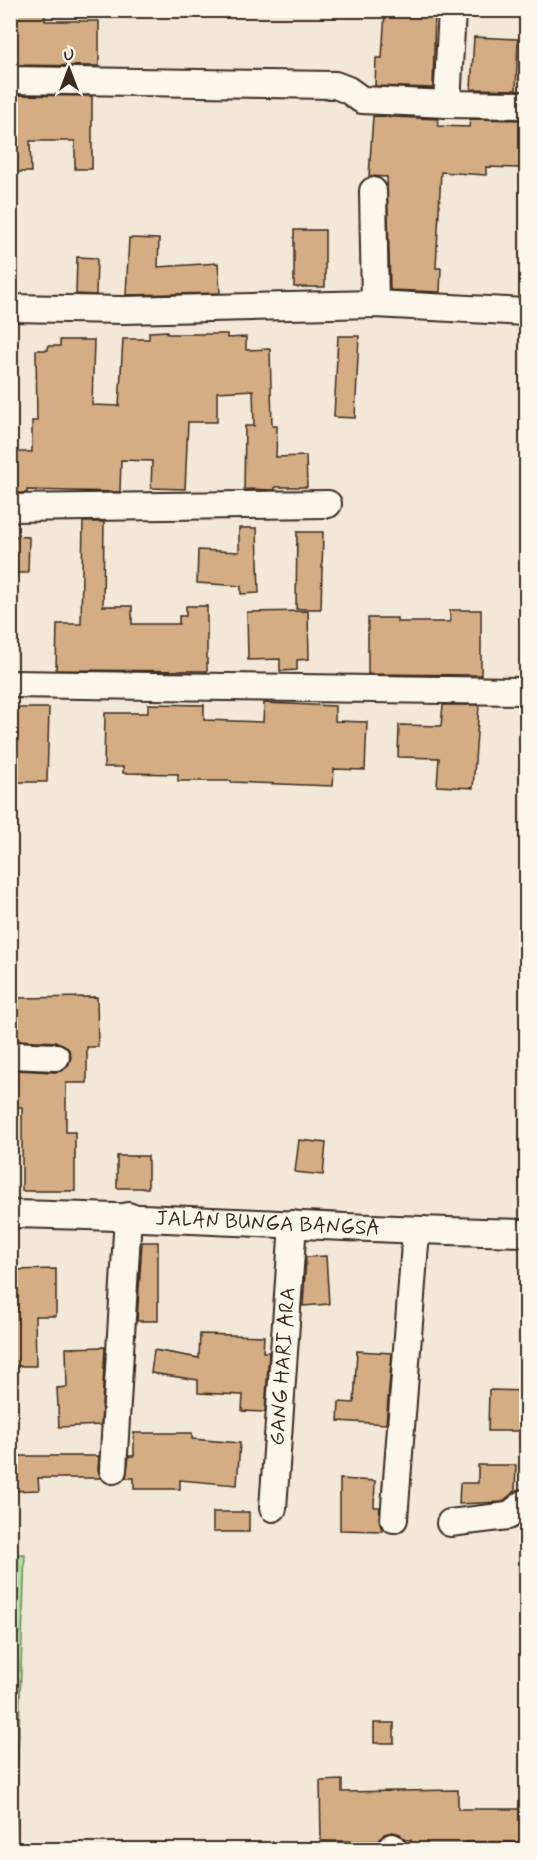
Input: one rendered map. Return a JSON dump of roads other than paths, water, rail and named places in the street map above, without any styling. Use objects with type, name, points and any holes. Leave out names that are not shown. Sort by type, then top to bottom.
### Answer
[{"type":"street","points":[[447,104],[452,10]]},
{"type":"street","points":[[10,80],[335,85],[348,90],[362,100],[526,105]]},
{"type":"street","points":[[374,191],[375,304]]},
{"type":"street","points":[[10,308],[123,310],[375,304],[526,312]]},
{"type":"street","points":[[10,508],[328,504]]},
{"type":"street","points":[[10,684],[526,691]]},
{"type":"street","points":[[10,1055],[57,1057]]},
{"type":"street","name":"JALAN BUNGA BANGSA","points":[[10,1214],[128,1216],[416,1231],[526,1233]]},
{"type":"street","points":[[112,1470],[128,1216]]},
{"type":"street","name":"GANG HARI ARA","points":[[273,1508],[293,1224]]},
{"type":"street","points":[[394,1518],[416,1231]]},
{"type":"street","points":[[450,1522],[508,1516],[526,1502]]}]
